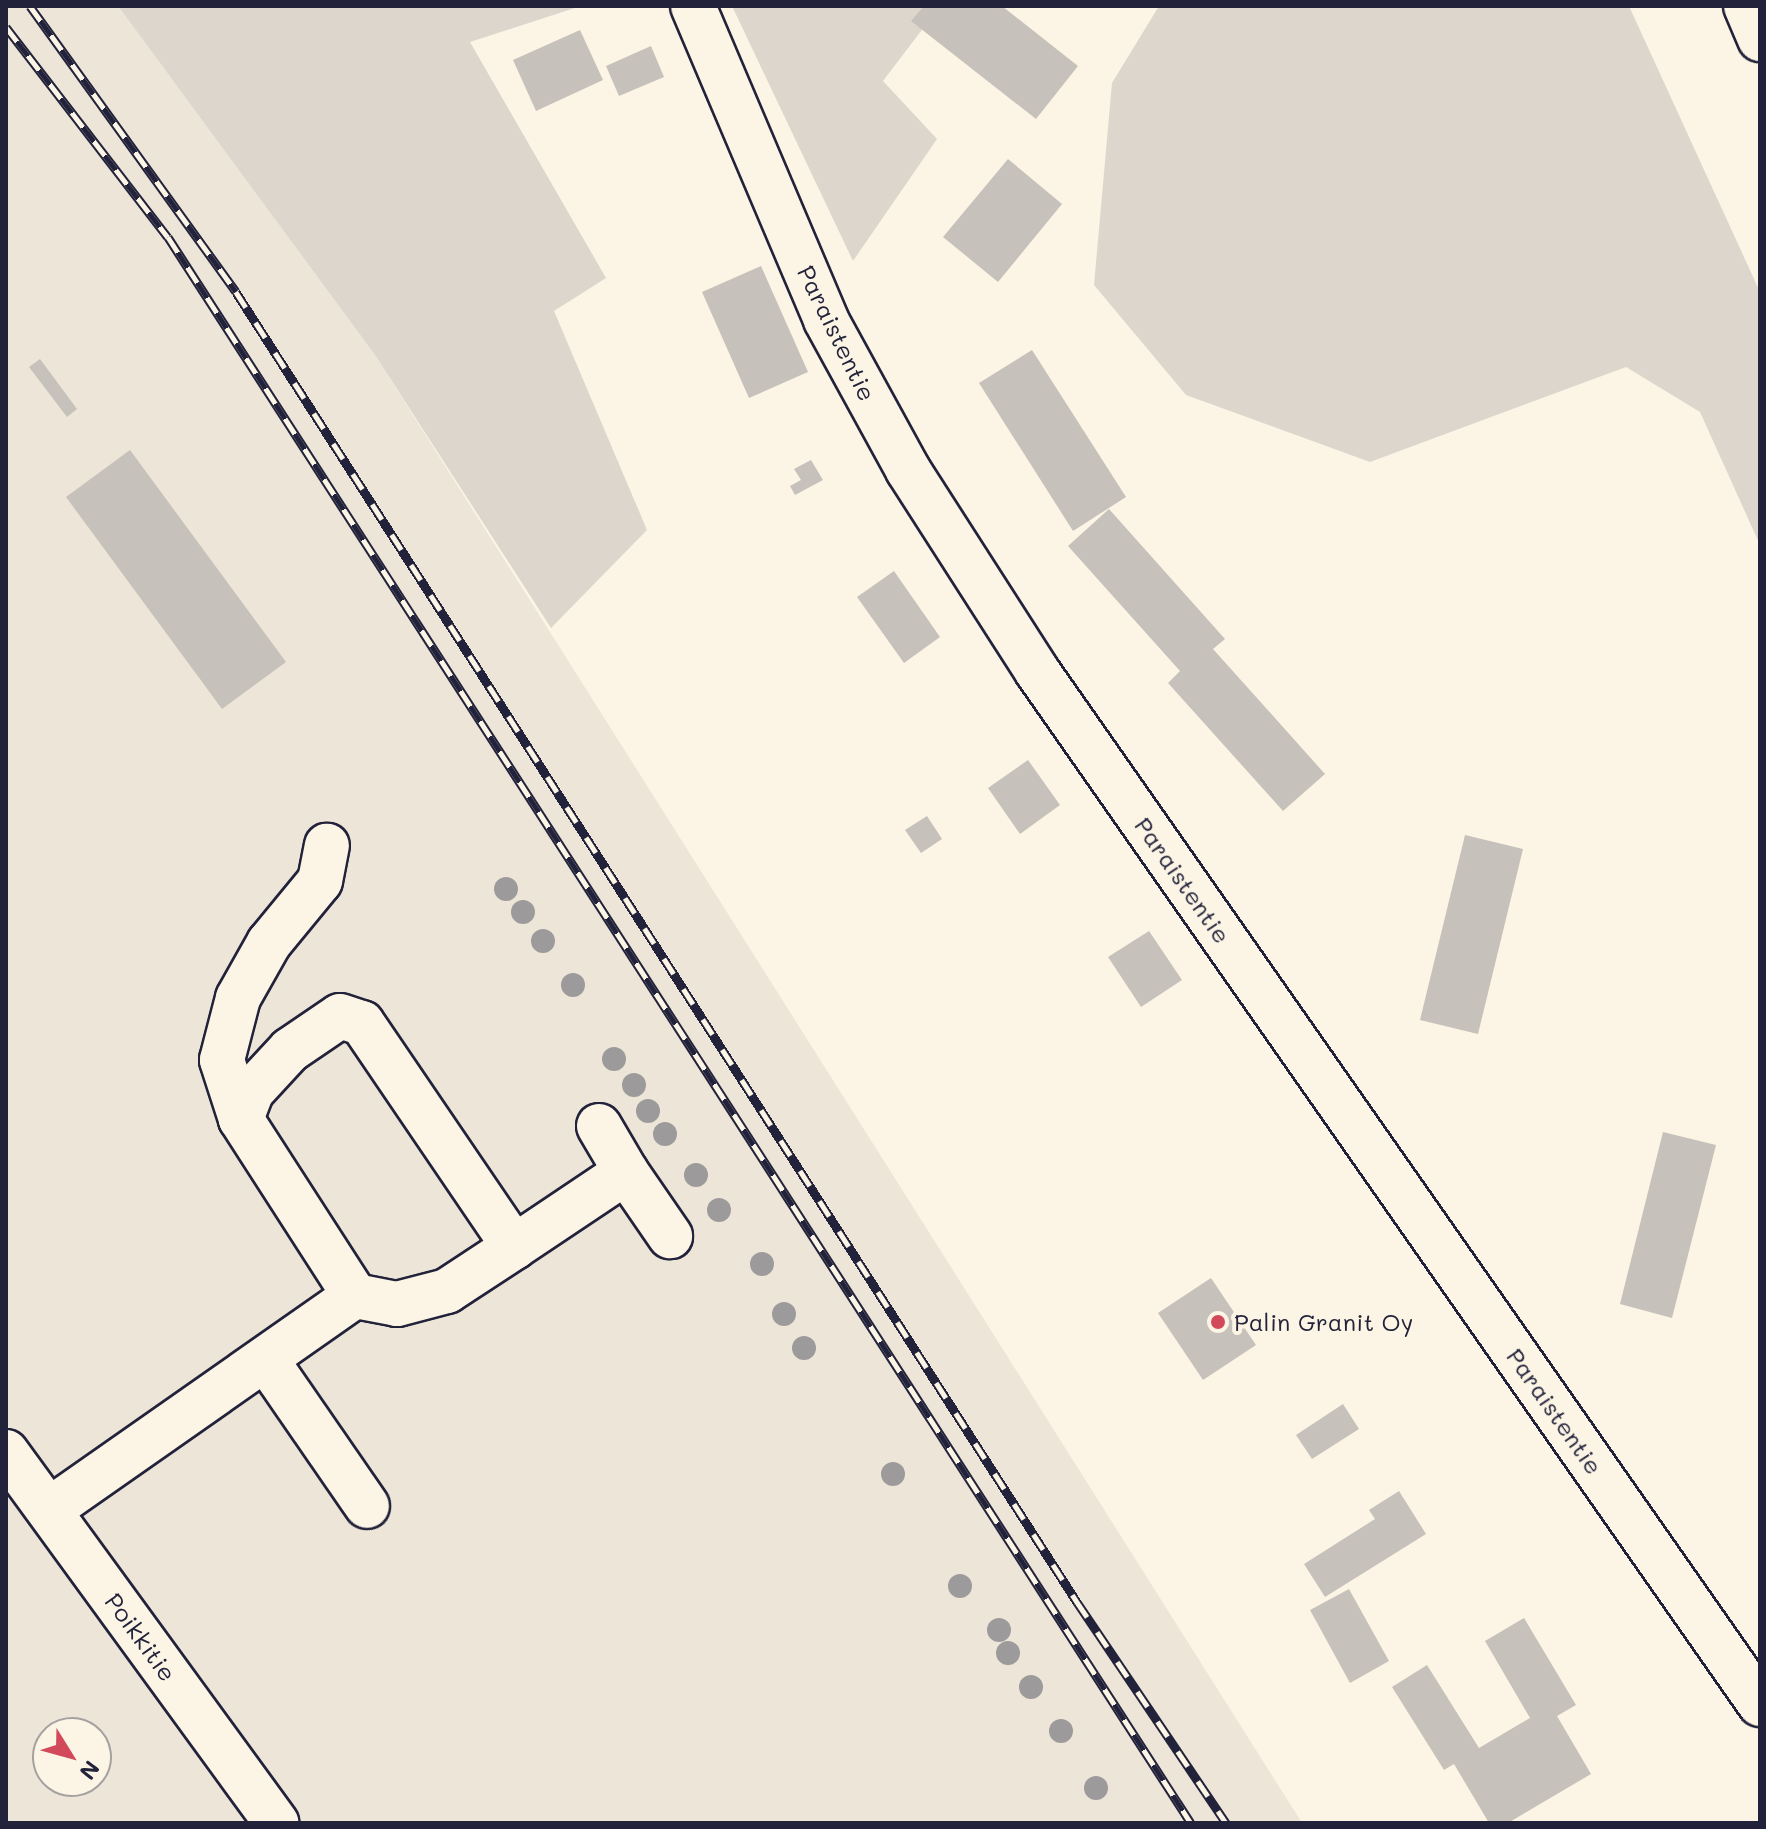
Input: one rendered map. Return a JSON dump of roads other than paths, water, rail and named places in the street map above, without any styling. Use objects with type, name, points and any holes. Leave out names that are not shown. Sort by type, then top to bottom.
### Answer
[{"type":"street","name":"Paraistentie","points":[[693,6],[826,320],[908,470],[1037,671],[1760,1704]]},
{"type":"street","points":[[1746,6],[1760,39]]},
{"type":"street","points":[[327,846],[320,881],[269,943],[238,998],[222,1060],[241,1119],[355,1296],[397,1304],[447,1291],[626,1172]]},
{"type":"street","points":[[241,1119],[252,1091],[290,1050],[340,1016],[362,1023],[514,1247]]},
{"type":"street","points":[[599,1126],[670,1236]]},
{"type":"street","points":[[49,1510],[267,1361],[355,1296]]},
{"type":"street","points":[[267,1361],[367,1506]]},
{"type":"street","name":"Poikkitie","points":[[6,1452],[277,1823]]},
{"type":"railway","points":[[30,6],[236,292],[1077,1602],[1226,1823]]},
{"type":"railway","points":[[6,27],[168,237],[1191,1823]]},
{"type":"place","name":"Palin Granit Oy","points":[[1218,1322]]}]
